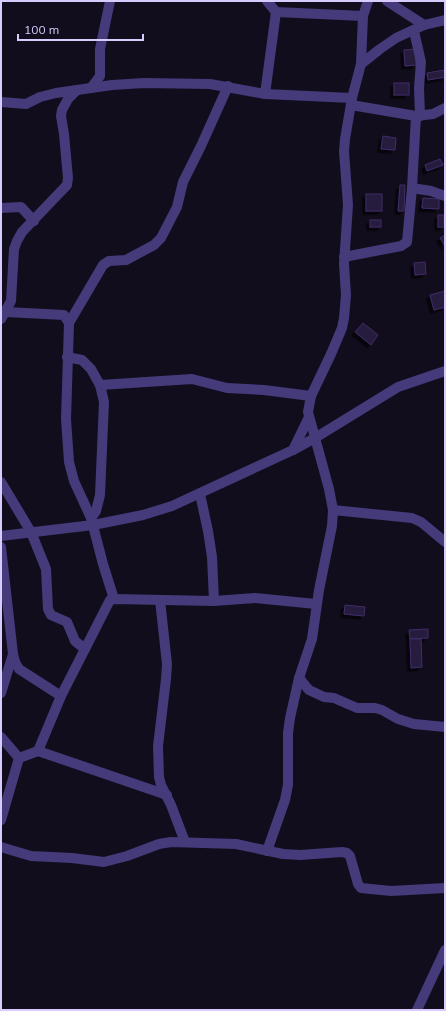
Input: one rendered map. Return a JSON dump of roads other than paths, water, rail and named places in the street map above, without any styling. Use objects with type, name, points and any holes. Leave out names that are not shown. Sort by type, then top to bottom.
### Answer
[{"type":"street","points":[[266,94],[276,12],[267,1]]},
{"type":"street","points":[[293,450],[309,417],[311,396],[331,354],[343,323],[346,295],[344,257],[348,205],[344,145],[351,101],[361,64],[363,16],[368,1]]},
{"type":"street","points":[[387,1],[424,25]]},
{"type":"street","points":[[91,88],[100,76],[100,49],[109,2]]},
{"type":"street","points":[[276,12],[363,16]]},
{"type":"street","points":[[361,64],[396,38],[414,31],[424,25],[445,20]]},
{"type":"street","points":[[344,257],[401,246],[407,241],[418,116],[420,62],[414,31]]},
{"type":"street","points":[[100,76],[112,85]]},
{"type":"street","points":[[1,102],[26,104],[48,94],[112,85],[174,83],[210,84],[266,94],[351,101],[418,116],[433,114],[445,108]]},
{"type":"street","points":[[114,599],[92,521],[74,481],[68,452],[66,404],[69,323],[103,265],[109,261],[126,260],[154,246],[162,238],[177,207],[183,182],[228,86]]},
{"type":"street","points":[[69,323],[64,315],[3,315],[11,301],[14,249],[16,241],[22,232],[67,185],[68,178],[61,116],[62,110],[68,99],[78,90]]},
{"type":"street","points":[[412,188],[445,196]]},
{"type":"street","points":[[1,208],[20,207],[34,221]]},
{"type":"street","points":[[67,357],[76,358],[86,363],[100,385],[104,402],[100,495],[92,521]]},
{"type":"street","points":[[1,536],[92,521],[136,516],[172,506],[293,450],[315,438],[391,390],[445,371]]},
{"type":"street","points":[[100,385],[192,379],[227,388],[264,390],[311,396]]},
{"type":"street","points":[[267,851],[283,806],[288,785],[288,733],[290,718],[299,678],[312,639],[316,604],[331,539],[333,510],[329,489],[309,417]]},
{"type":"street","points":[[1,482],[31,532],[46,569],[48,609],[51,615],[67,622],[76,641],[85,649]]},
{"type":"street","points":[[200,494],[212,557],[214,601]]},
{"type":"street","points":[[333,510],[412,518],[421,522],[445,542]]},
{"type":"street","points":[[1,547],[12,654],[19,668],[61,696]]},
{"type":"street","points":[[38,751],[61,696],[107,603],[110,600],[214,601],[255,598],[316,604]]},
{"type":"street","points":[[160,600],[166,679],[158,746],[158,763],[161,785],[185,842]]},
{"type":"street","points":[[1,692],[12,654]]},
{"type":"street","points":[[299,678],[309,690],[324,697],[334,698],[357,708],[375,708],[382,710],[398,720],[414,724],[445,727]]},
{"type":"street","points":[[1,737],[19,758]]},
{"type":"street","points":[[19,758],[38,751],[166,795]]},
{"type":"street","points":[[1,820],[19,758]]},
{"type":"street","points":[[1,847],[31,856],[72,858],[104,862],[127,856],[159,844],[185,842],[236,844],[283,854],[347,853],[350,856],[358,884],[361,888],[391,891],[445,888]]},
{"type":"street","points":[[417,1010],[445,950]]}]
